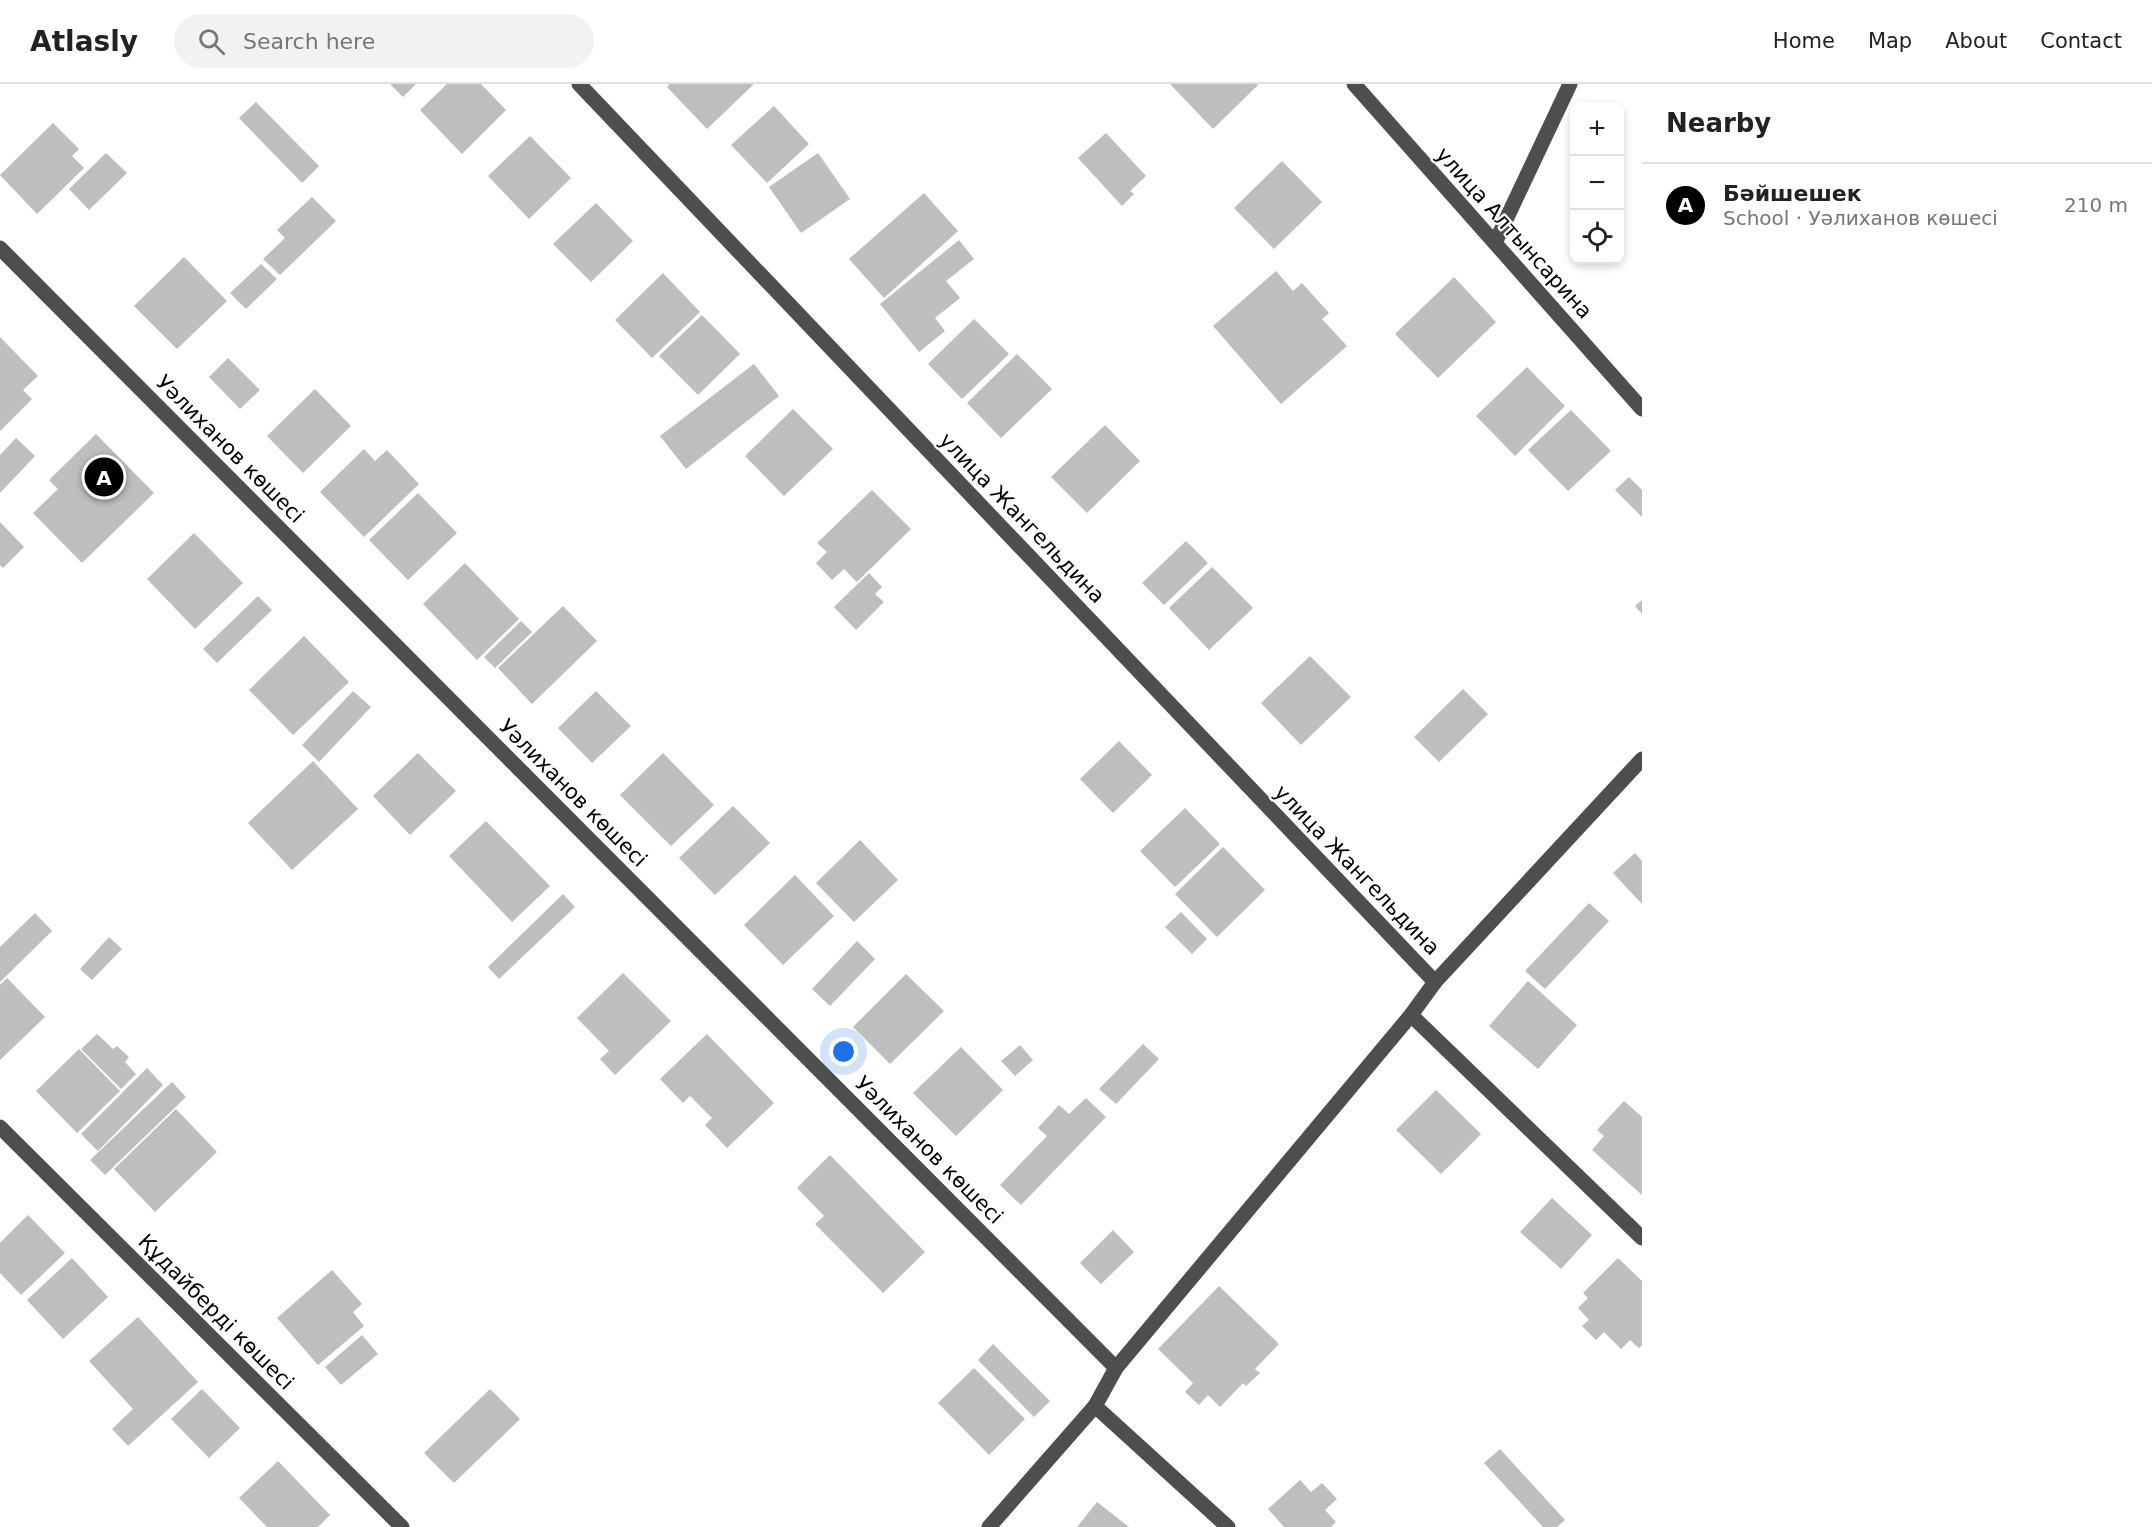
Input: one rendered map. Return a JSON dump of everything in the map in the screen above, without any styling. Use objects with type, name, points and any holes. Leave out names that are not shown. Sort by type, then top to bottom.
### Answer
[{"type":"street","name":"улица Жангельдина","points":[[579,84],[1435,982]]},
{"type":"street","name":"улица Алтынсарина","points":[[1354,84],[1642,409]]},
{"type":"street","points":[[1495,243],[1570,84]]},
{"type":"street","name":"Уәлиханов көшесі","points":[[0,248],[1116,1368]]},
{"type":"street","points":[[989,1527],[1095,1406],[1116,1368],[1435,982],[1642,759]]},
{"type":"street","points":[[1410,1015],[1642,1238]]},
{"type":"street","name":"Құдайберді көшесі","points":[[0,1127],[402,1527]]},
{"type":"street","points":[[1095,1406],[1228,1527]]},
{"type":"building","points":[[390,84],[416,84],[403,97]]},
{"type":"building","points":[[447,84],[481,84],[506,110],[462,154],[420,110]]},
{"type":"building","points":[[670,84],[754,84],[707,129],[667,87]]},
{"type":"building","points":[[1170,84],[1257,84],[1258,85],[1213,129]]},
{"type":"building","points":[[256,102],[319,166],[302,183],[239,118]]},
{"type":"building","points":[[774,106],[809,144],[767,183],[731,145]]},
{"type":"building","points":[[53,123],[79,149],[72,156],[84,168],[37,214],[0,175]]},
{"type":"building","points":[[1106,133],[1146,176],[1130,191],[1134,194],[1122,206],[1078,158]]},
{"type":"building","points":[[530,136],[571,178],[529,219],[488,176]]},
{"type":"building","points":[[106,153],[127,173],[89,210],[69,189]]},
{"type":"building","points":[[818,153],[850,199],[801,233],[769,187]]},
{"type":"building","points":[[1282,161],[1322,202],[1274,249],[1234,208]]},
{"type":"building","points":[[924,193],[958,231],[884,298],[849,259]]},
{"type":"building","points":[[312,197],[336,221],[280,275],[263,259],[285,238],[277,230]]},
{"type":"building","points":[[596,203],[633,241],[591,282],[553,244]]},
{"type":"building","points":[[959,240],[974,259],[946,281],[960,298],[935,318],[945,331],[919,352],[880,304]]},
{"type":"building","points":[[184,257],[227,301],[177,349],[134,306]]},
{"type":"building","points":[[261,264],[277,279],[246,309],[230,293]]},
{"type":"building","points":[[1276,271],[1293,291],[1302,283],[1329,313],[1322,319],[1347,346],[1281,404],[1213,326]]},
{"type":"building","points":[[663,273],[700,312],[652,358],[615,320]]},
{"type":"building","points":[[1454,277],[1496,322],[1438,378],[1395,334]]},
{"type":"building","points":[[702,315],[740,354],[698,395],[659,356]]},
{"type":"building","points":[[974,319],[1009,354],[962,399],[928,364]]},
{"type":"building","points":[[0,337],[38,376],[23,390],[32,399],[0,431]]},
{"type":"building","points":[[1017,354],[1052,389],[1001,438],[967,403]]},
{"type":"building","points":[[228,358],[260,390],[240,409],[209,377]]},
{"type":"building","points":[[754,364],[779,396],[686,469],[660,436]]},
{"type":"building","points":[[1527,367],[1565,406],[1515,456],[1476,416]]},
{"type":"building","points":[[315,389],[351,426],[303,473],[267,436]]},
{"type":"building","points":[[793,409],[833,449],[784,496],[745,456]]},
{"type":"building","points":[[1571,410],[1611,451],[1568,491],[1528,450]]},
{"type":"building","points":[[1105,425],[1140,461],[1087,513],[1051,477]]},
{"type":"building","points":[[96,434],[154,493],[82,563],[33,513],[58,489],[49,480]]},
{"type":"building","points":[[16,438],[35,456],[0,493],[0,455]]},
{"type":"building","points":[[364,449],[375,461],[387,450],[419,484],[364,537],[320,492]]},
{"type":"building","points":[[1629,477],[1642,490],[1642,517],[1615,490]]},
{"type":"building","points":[[872,490],[911,529],[857,582],[844,569],[832,580],[816,563],[827,552],[817,543]]},
{"type":"building","points":[[418,493],[457,533],[408,580],[369,540]]},
{"type":"building","points":[[0,522],[24,547],[3,568],[0,565]]},
{"type":"building","points":[[194,533],[243,583],[195,629],[147,579]]},
{"type":"building","points":[[1186,541],[1208,563],[1164,605],[1142,583]]},
{"type":"building","points":[[465,563],[519,619],[477,660],[423,604]]},
{"type":"building","points":[[1212,567],[1253,608],[1209,650],[1169,608]]},
{"type":"building","points":[[869,573],[882,587],[875,594],[884,602],[856,630],[834,607]]},
{"type":"building","points":[[258,596],[272,610],[217,663],[203,649]]},
{"type":"building","points":[[1642,600],[1642,614],[1635,606]]},
{"type":"building","points":[[563,606],[597,641],[532,704],[498,668]]},
{"type":"building","points":[[521,621],[532,632],[495,668],[484,657]]},
{"type":"building","points":[[304,636],[349,682],[293,735],[249,690]]},
{"type":"building","points":[[1310,656],[1351,697],[1301,745],[1261,703]]},
{"type":"building","points":[[1463,689],[1488,714],[1439,762],[1414,737]]},
{"type":"building","points":[[353,691],[371,707],[319,762],[302,745]]},
{"type":"building","points":[[596,691],[631,726],[592,763],[558,728]]},
{"type":"building","points":[[1119,741],[1152,775],[1113,813],[1080,779]]},
{"type":"building","points":[[418,753],[456,791],[410,835],[373,796]]},
{"type":"building","points":[[663,753],[714,805],[671,846],[620,795]]},
{"type":"building","points":[[313,761],[358,809],[292,870],[248,823]]},
{"type":"building","points":[[733,806],[770,843],[715,895],[679,858]]},
{"type":"building","points":[[1185,808],[1220,844],[1175,887],[1140,851]]},
{"type":"building","points":[[486,821],[550,886],[512,922],[449,856]]},
{"type":"building","points":[[860,840],[898,880],[854,922],[816,883]]},
{"type":"building","points":[[1223,847],[1265,890],[1217,937],[1175,894]]},
{"type":"building","points":[[1635,853],[1642,861],[1642,904],[1613,873]]},
{"type":"building","points":[[795,875],[834,916],[783,965],[744,925]]},
{"type":"building","points":[[563,894],[575,907],[499,979],[488,967]]},
{"type":"building","points":[[1589,903],[1609,921],[1545,989],[1525,971]]},
{"type":"building","points":[[1181,912],[1207,939],[1192,954],[1165,927]]},
{"type":"building","points":[[35,913],[52,931],[0,982],[0,947]]},
{"type":"building","points":[[109,937],[122,949],[92,980],[80,969]]},
{"type":"building","points":[[857,941],[875,959],[830,1006],[812,989]]},
{"type":"building","points":[[623,973],[671,1021],[615,1075],[600,1059],[609,1051],[577,1018]]},
{"type":"building","points":[[906,974],[944,1011],[890,1064],[853,1027]]},
{"type":"building","points":[[7,978],[45,1017],[0,1060],[0,985]]},
{"type":"building","points":[[1528,981],[1577,1025],[1538,1069],[1489,1026]]},
{"type":"building","points":[[97,1034],[113,1049],[117,1046],[129,1057],[125,1062],[136,1074],[121,1089],[81,1049]]},
{"type":"building","points":[[707,1034],[774,1103],[727,1148],[705,1125],[712,1118],[690,1096],[683,1103],[660,1079]]},
{"type":"building","points":[[1143,1044],[1159,1059],[1116,1104],[1099,1089]]},
{"type":"building","points":[[1020,1045],[1033,1060],[1015,1076],[1001,1061]]},
{"type":"building","points":[[961,1047],[1003,1090],[956,1136],[913,1093]]},
{"type":"building","points":[[79,1049],[120,1091],[77,1133],[36,1091]]},
{"type":"building","points":[[147,1068],[163,1085],[98,1151],[81,1134]]},
{"type":"building","points":[[172,1082],[186,1097],[105,1175],[90,1160]]},
{"type":"building","points":[[1436,1090],[1481,1134],[1441,1174],[1396,1130]]},
{"type":"building","points":[[1086,1098],[1106,1117],[1021,1205],[1000,1185],[1047,1136],[1038,1128],[1059,1105],[1069,1114]]},
{"type":"building","points":[[1624,1101],[1642,1117],[1642,1195],[1592,1150],[1604,1136],[1597,1130]]},
{"type":"building","points":[[176,1109],[217,1152],[155,1212],[114,1169]]},
{"type":"building","points":[[830,1155],[925,1252],[883,1293],[815,1224],[824,1216],[797,1188]]},
{"type":"building","points":[[1552,1198],[1592,1235],[1561,1269],[1520,1232]]},
{"type":"building","points":[[28,1215],[65,1253],[21,1295],[0,1273],[0,1243]]},
{"type":"building","points":[[1113,1230],[1134,1252],[1101,1284],[1080,1263]]},
{"type":"building","points":[[72,1258],[108,1297],[63,1339],[27,1300]]},
{"type":"building","points":[[1618,1258],[1642,1281],[1642,1345],[1639,1348],[1630,1340],[1621,1349],[1604,1332],[1596,1340],[1582,1326],[1589,1320],[1578,1308],[1588,1298],[1583,1293]]},
{"type":"building","points":[[332,1270],[362,1304],[353,1312],[364,1326],[318,1365],[277,1318]]},
{"type":"building","points":[[1219,1286],[1279,1344],[1255,1369],[1260,1373],[1246,1386],[1243,1383],[1220,1407],[1208,1395],[1199,1405],[1185,1392],[1193,1383],[1158,1349]]},
{"type":"building","points":[[138,1317],[198,1382],[128,1446],[112,1429],[133,1409],[89,1361]]},
{"type":"building","points":[[362,1335],[378,1354],[341,1385],[325,1367]]},
{"type":"building","points":[[993,1344],[1050,1401],[1034,1417],[978,1360]]},
{"type":"building","points":[[974,1368],[1025,1419],[989,1455],[938,1403]]},
{"type":"building","points":[[202,1389],[240,1428],[209,1458],[171,1419]]},
{"type":"building","points":[[490,1389],[520,1419],[454,1483],[424,1453]]},
{"type":"building","points":[[1500,1449],[1565,1520],[1557,1527],[1543,1527],[1484,1463]]},
{"type":"building","points":[[278,1461],[330,1515],[318,1527],[267,1527],[239,1498]]},
{"type":"building","points":[[1300,1480],[1311,1492],[1322,1483],[1337,1499],[1325,1510],[1336,1522],[1331,1527],[1284,1527],[1268,1509]]},
{"type":"building","points":[[1097,1502],[1129,1527],[1077,1527]]},
{"type":"place","name":"Бәйшешек","points":[[104,477]]}]
